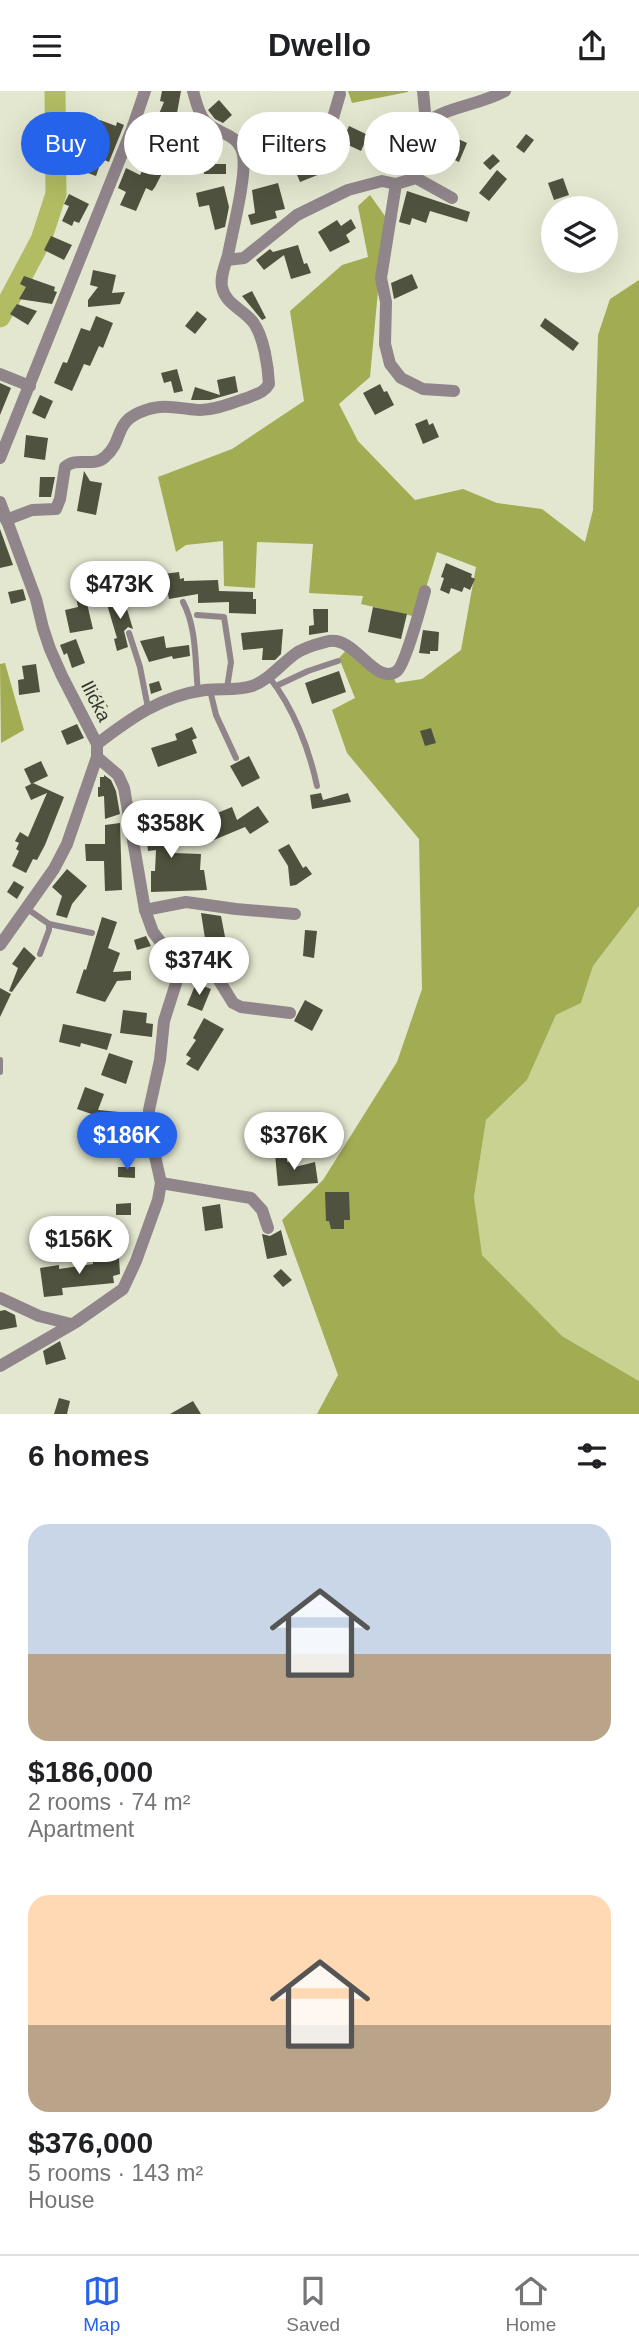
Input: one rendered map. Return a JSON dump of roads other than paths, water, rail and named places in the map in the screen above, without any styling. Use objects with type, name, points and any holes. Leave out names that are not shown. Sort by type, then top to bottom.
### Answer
[{"type":"street","points":[[0,458],[145,91]]},
{"type":"street","points":[[194,91],[203,119],[228,134],[237,143]]},
{"type":"street","points":[[423,91],[425,112]]},
{"type":"street","points":[[447,112],[505,91]]},
{"type":"street","points":[[335,112],[340,94]]},
{"type":"street","points":[[6,520],[32,510],[56,509],[65,467],[74,461],[90,463],[104,458],[111,451],[121,427],[132,415],[160,406],[208,409],[225,406],[267,388],[268,375],[255,325],[247,315],[226,299],[221,278],[227,260],[242,175]]},
{"type":"street","points":[[416,179],[417,175]]},
{"type":"street","points":[[227,260],[244,258],[297,215],[348,190],[382,181],[396,184],[416,179],[452,198]]},
{"type":"street","points":[[396,184],[381,278],[386,302],[385,344],[390,364],[401,378],[423,389],[454,391]]},
{"type":"street","points":[[0,374],[30,386]]},
{"type":"street","name":"Ilićka","points":[[0,502],[37,599],[43,628],[54,658],[97,751],[118,775],[124,788],[145,910],[153,932]]},
{"type":"street","points":[[0,945],[54,869],[67,844],[97,751],[148,708],[176,696],[273,681],[297,652],[334,640],[350,646],[371,667],[382,673],[392,674],[399,670],[404,659],[425,591]]},
{"type":"street","points":[[145,910],[186,902],[295,913]]},
{"type":"street","points":[[153,932],[189,964],[217,978],[233,1003],[242,1007],[290,1013]]},
{"type":"street","points":[[0,1366],[123,1289],[148,1226],[161,1183],[149,1129],[149,1110],[160,1060],[164,1021],[178,977],[175,961],[153,932]]},
{"type":"street","points":[[161,1183],[251,1198],[262,1210],[268,1228]]},
{"type":"street","points":[[0,1298],[39,1316],[71,1324]]},
{"type":"lane","points":[[183,603],[204,691],[236,758]]},
{"type":"lane","points":[[197,615],[224,617],[231,661],[226,690]]},
{"type":"lane","points":[[129,633],[140,667],[148,708]]},
{"type":"lane","points":[[317,786],[301,736],[273,681],[338,661]]},
{"type":"lane","points":[[26,908],[49,924],[92,933]]},
{"type":"lane","points":[[40,954],[49,924]]},
{"type":"lane","points":[[0,1060],[0,1072]]},
{"type":"waterway","points":[[0,317],[41,240],[56,194],[55,91]]}]
